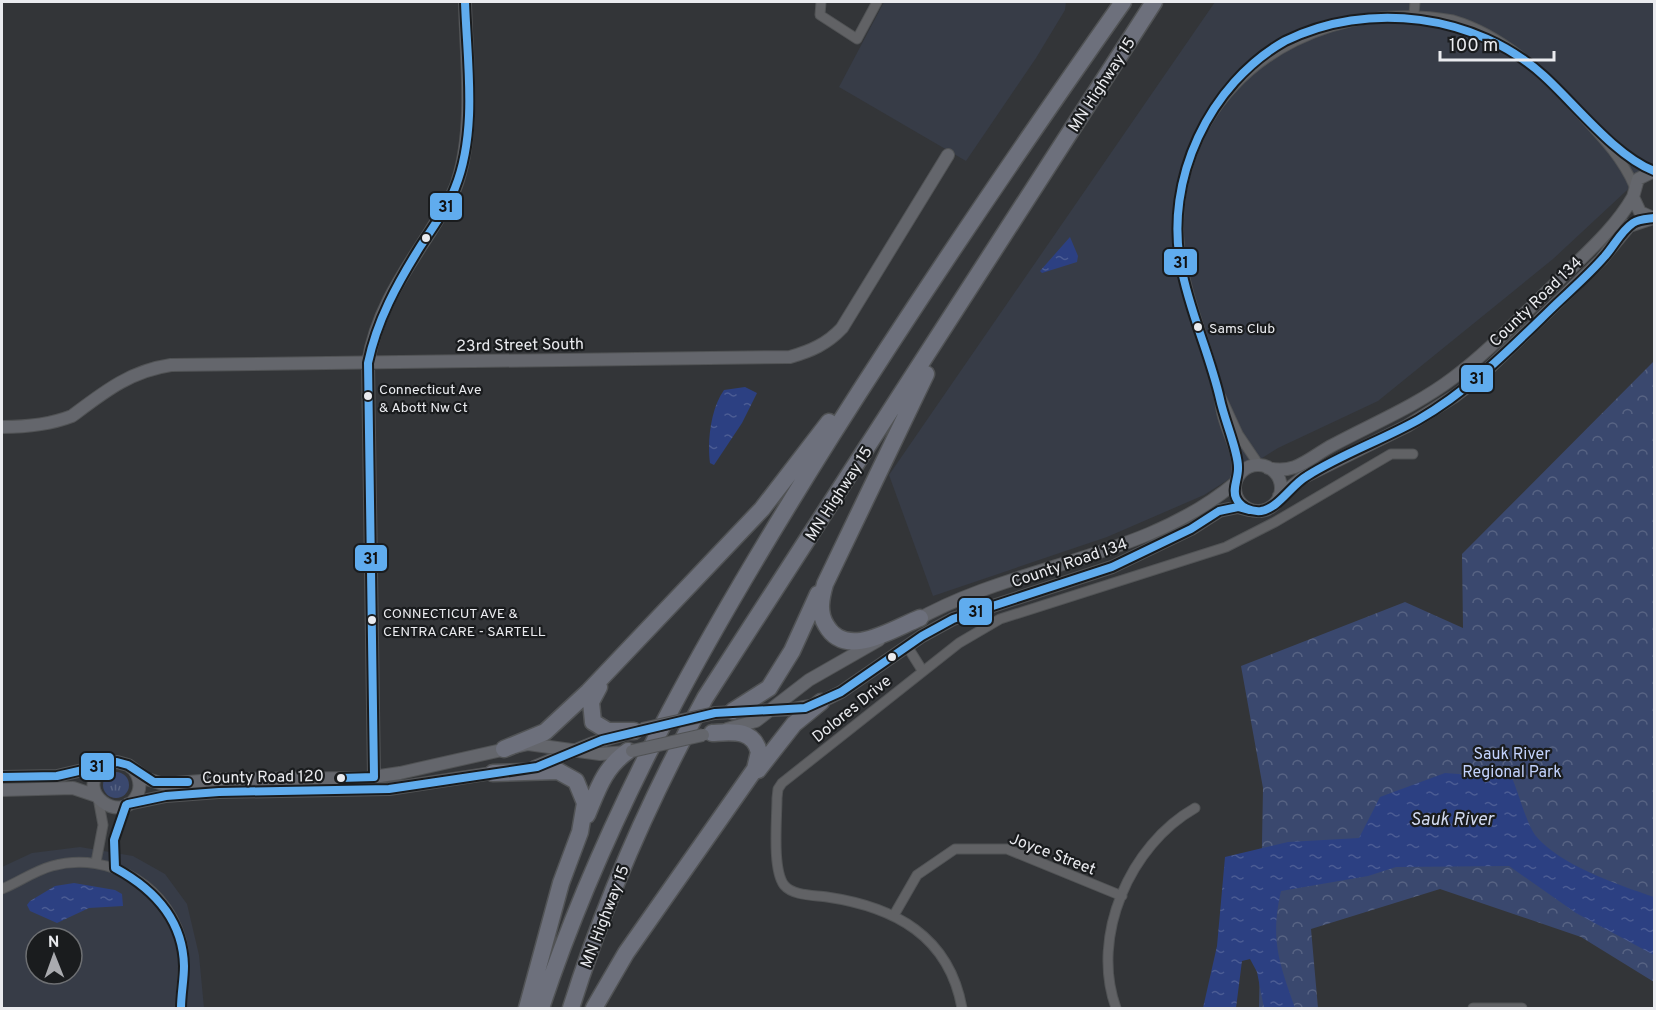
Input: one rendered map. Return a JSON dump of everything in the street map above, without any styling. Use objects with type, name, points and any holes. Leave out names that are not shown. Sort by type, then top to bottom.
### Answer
[{"type":"highway","name":"MN Highway 15","points":[[541,1008],[583,892],[649,746],[749,567],[907,318],[1122,2]]},
{"type":"highway","name":"MN Highway 15","points":[[571,1008],[594,936],[632,841],[666,770],[699,709],[1154,2]]},
{"type":"highway","points":[[920,618],[867,640],[850,641],[836,636],[823,620],[821,604],[825,584],[906,412],[978,275]]},
{"type":"highway","points":[[504,749],[545,732],[616,664],[762,509],[907,318]]},
{"type":"highway","points":[[733,711],[761,695],[775,680],[842,549]]},
{"type":"highway","points":[[616,664],[593,695],[590,707],[591,718],[596,726],[608,731],[638,730]]},
{"type":"highway","points":[[594,1008],[626,953],[751,777],[794,724],[821,702]]},
{"type":"highway","points":[[707,734],[740,732],[755,742],[759,752],[751,777]]},
{"type":"highway","points":[[526,1008],[561,884],[579,834],[604,773],[610,765],[630,751]]},
{"type":"highway","points":[[493,773],[542,770],[569,775],[580,786],[584,797],[579,834]]},
{"type":"street","points":[[374,777],[368,363],[375,329],[388,297],[446,207],[458,180],[466,128],[465,2]]},
{"type":"street","points":[[821,2],[820,15],[857,39],[877,2]]},
{"type":"street","points":[[1414,14],[1415,2]]},
{"type":"street","points":[[1218,392],[1238,434],[1263,466],[1280,483],[1280,496],[1271,508],[1264,511],[1250,510],[1236,496],[1239,466],[1184,280],[1178,249],[1181,185],[1202,130],[1228,89],[1246,71],[1287,40],[1310,30],[1358,15],[1414,14],[1452,20],[1472,28],[1519,54],[1541,72],[1598,133],[1629,173],[1640,212],[1654,218]]},
{"type":"street","points":[[1598,133],[1622,149],[1632,160],[1653,171]]},
{"type":"street","name":"23rd Street South","points":[[2,427],[39,426],[63,420],[126,378],[155,367],[200,364],[790,357],[804,353],[831,340],[842,328],[948,155]]},
{"type":"street","name":"County Road 134","points":[[1263,466],[1279,471],[1296,468],[1331,446],[1410,406],[1454,378],[1594,246],[1619,219],[1644,174],[1653,171]]},
{"type":"street","name":"County Road 134","points":[[1280,496],[1302,478],[1407,426],[1455,396],[1480,377],[1601,260],[1629,226],[1654,218]]},
{"type":"street","name":"Dolores Drive","points":[[962,1008],[955,982],[938,952],[919,932],[894,915],[863,904],[788,889],[783,884],[778,869],[777,789],[790,775],[922,670],[959,643],[1000,619],[1226,547],[1275,522],[1391,453],[1413,454]]},
{"type":"street","points":[[1236,481],[1246,468],[1263,466]]},
{"type":"street","name":"County Road 134","points":[[707,734],[756,721],[809,680],[920,618],[975,592],[1125,544],[1198,510],[1236,481]]},
{"type":"street","name":"County Road 134","points":[[715,713],[805,708],[821,702],[841,692],[936,628],[975,611],[1121,563],[1191,529],[1219,511],[1238,507],[1250,510]]},
{"type":"street","points":[[922,670],[907,646],[906,639],[910,632],[938,616],[1011,590],[1066,564]]},
{"type":"street","name":"County Road 120","points":[[127,805],[166,796],[209,793],[381,790],[537,767],[575,750],[638,730],[715,713]]},
{"type":"street","name":"County Road 120","points":[[133,769],[147,779],[163,784],[226,779],[374,777],[504,749],[539,745],[600,754],[630,751],[707,734]]},
{"type":"street","points":[[2,777],[57,776],[123,763],[133,769],[139,786],[135,797],[127,805],[114,840],[115,868]]},
{"type":"street","points":[[96,862],[104,825],[94,780],[105,765]]},
{"type":"street","points":[[2,790],[73,788],[98,797],[114,807],[127,805]]},
{"type":"street","points":[[1116,1008],[1109,969],[1110,937],[1122,896],[1132,871],[1146,849],[1177,818],[1195,808]]},
{"type":"street","name":"Joyce Street","points":[[894,915],[917,875],[955,849],[1007,849],[1122,896]]},
{"type":"street","points":[[2,889],[53,866],[96,862],[115,868],[154,892],[173,918],[183,949],[181,1008]]},
{"type":"street","points":[[1473,1008],[1522,1008]]},
{"type":"shaded area","points":[[884,2],[1066,2],[1065,10],[1036,58],[966,161],[839,87]]},
{"type":"shaded area","points":[[1215,2],[1654,2],[1654,165],[1553,259],[1378,401],[1278,448],[1204,495],[1107,537],[933,596],[889,475]]},
{"type":"shaded area","points":[[80,847],[133,856],[165,874],[187,904],[199,955],[204,1008],[2,1008],[2,867],[32,853]]},
{"type":"green space","name":"Sauk River Regional Park","points":[[1654,361],[1654,982],[1581,937],[1440,889],[1311,929],[1318,1008],[1259,1008],[1263,788],[1241,666],[1405,602],[1463,628],[1462,554]]},
{"type":"green space","points":[[116,772],[126,775],[129,785],[126,795],[116,798],[106,795],[103,785],[106,775]]},
{"type":"water","points":[[1070,237],[1078,256],[1077,262],[1042,273],[1040,271]]},
{"type":"water","points":[[745,387],[757,393],[742,423],[714,465],[710,463],[709,445],[716,406],[724,390]]},
{"type":"water","name":"Sauk River","points":[[1445,773],[1512,778],[1535,835],[1546,846],[1590,873],[1654,897],[1654,955],[1576,913],[1509,866],[1396,867],[1368,876],[1281,891],[1276,937],[1281,964],[1295,1008],[1264,1008],[1257,972],[1250,959],[1242,961],[1236,1008],[1203,1008],[1217,946],[1225,857],[1288,842],[1359,838],[1380,797]]},
{"type":"water","points":[[74,883],[115,890],[122,894],[123,906],[89,908],[57,923],[30,911],[27,905],[30,901],[55,886]]},
{"type":"transit line","name":"31","points":[[340,778],[374,777],[368,363],[389,303],[448,203],[462,166],[469,120],[465,2]]},
{"type":"transit line","name":"31","points":[[1654,171],[1639,164],[1610,142],[1544,76],[1517,55],[1487,39],[1454,27],[1420,20],[1385,18],[1351,20],[1317,28],[1285,41],[1258,59],[1234,82],[1214,108],[1198,137],[1186,168],[1179,201],[1177,233],[1185,283],[1238,462],[1235,491],[1238,501],[1250,510],[1257,511],[1274,506],[1307,476],[1436,409],[1486,371],[1517,342],[1591,271],[1629,226],[1638,221],[1654,218]]},
{"type":"transit line","name":"31","points":[[128,804],[166,796],[219,792],[389,789],[537,767],[602,740],[715,713],[805,708],[841,692],[922,636],[953,619],[1112,567],[1191,529],[1219,511],[1238,507],[1249,510]]},
{"type":"transit line","name":"31","points":[[2,777],[57,776],[117,762],[128,765],[154,782],[188,782]]},
{"type":"transit line","name":"31","points":[[126,805],[114,840],[115,868],[154,896],[172,920],[182,949],[184,966],[181,1008]]},
{"type":"place","name":"Sams Club","points":[[1198,327]]},
{"type":"place","name":"Connecticut Ave & Abott Nw Ct","points":[[368,396]]},
{"type":"place","name":"CONNECTICUT AVE & CENTRA CARE - SARTELL","points":[[372,620]]}]
